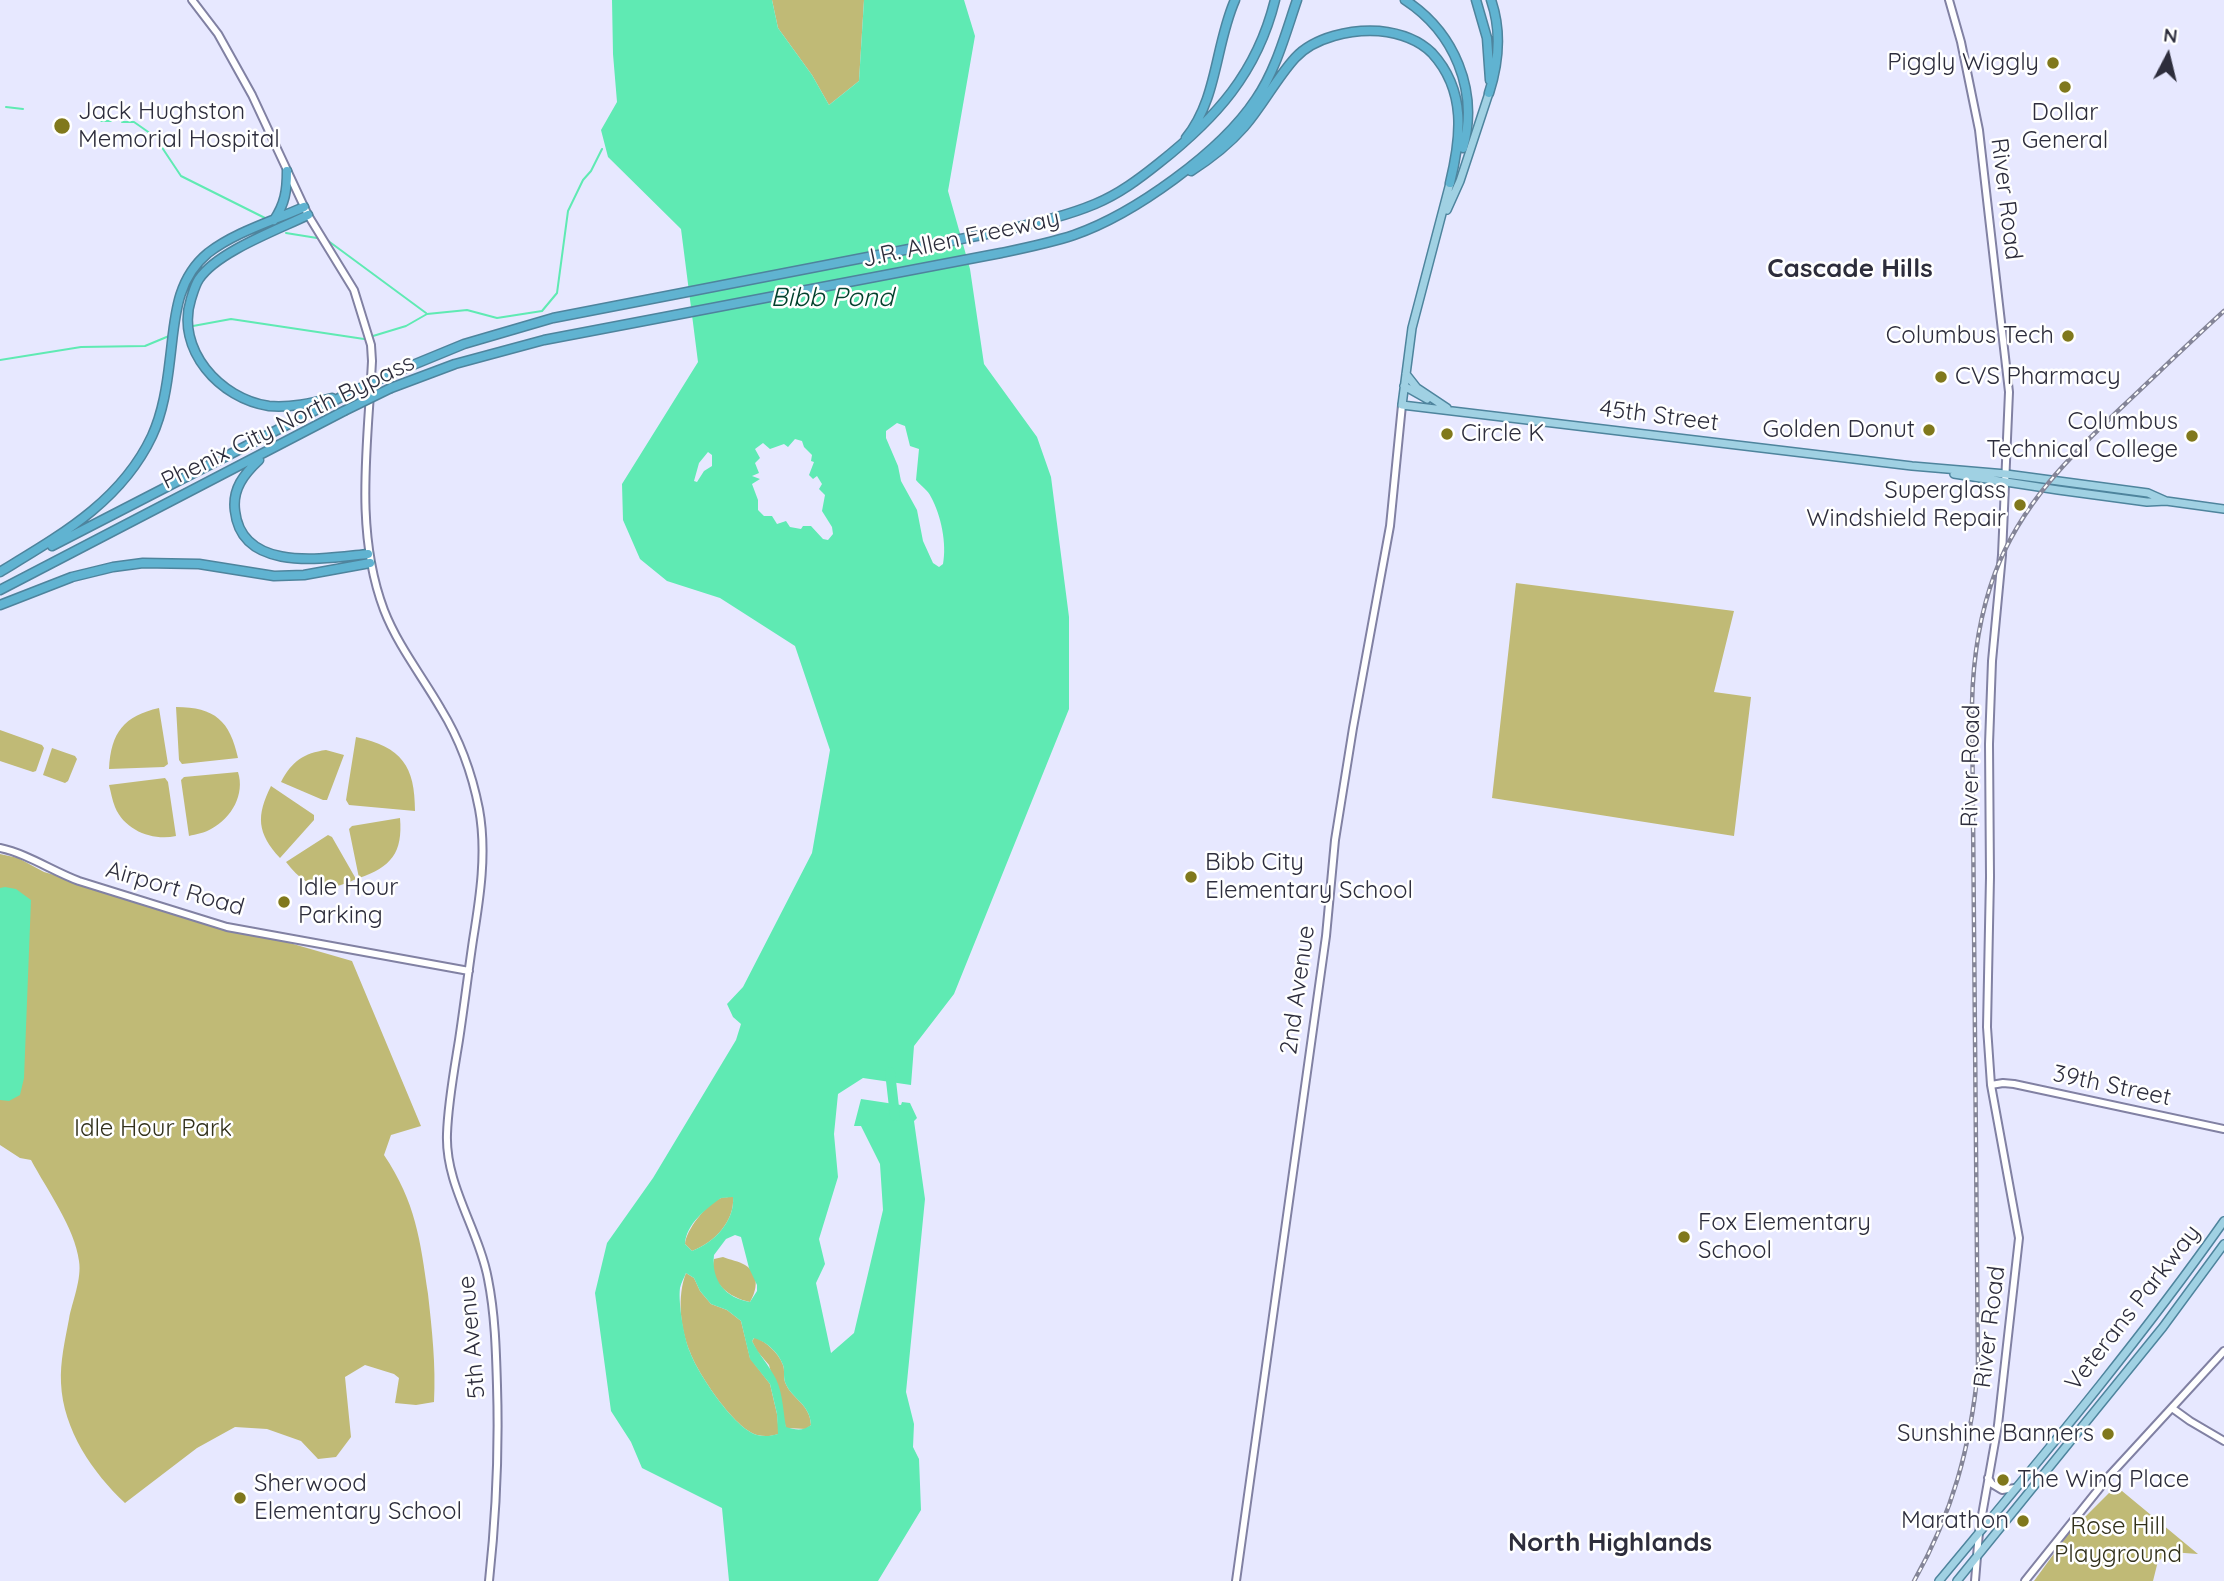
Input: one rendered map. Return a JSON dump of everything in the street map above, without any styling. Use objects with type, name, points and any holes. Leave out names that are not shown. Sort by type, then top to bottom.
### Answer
[{"type":"highway","points":[[1165,159],[1189,134],[1205,107],[1224,30],[1235,0]]},
{"type":"highway","name":"J.R. Allen Freeway","points":[[644,300],[997,232],[1066,215],[1098,203],[1130,185],[1165,159],[1199,131],[1219,110],[1257,48],[1275,0]]},
{"type":"highway","name":"J.R. Allen Freeway","points":[[649,321],[1001,253],[1076,234],[1123,213],[1193,164],[1231,129],[1257,98],[1276,59],[1297,0]]},
{"type":"highway","points":[[1405,0],[1444,36],[1456,56],[1463,79],[1468,102],[1468,126],[1450,183]]},
{"type":"highway","points":[[1475,0],[1487,38],[1489,93]]},
{"type":"highway","points":[[1489,93],[1499,50],[1491,0]]},
{"type":"highway","points":[[1123,213],[1204,163],[1243,128],[1300,54],[1321,42],[1359,31],[1398,34],[1413,40],[1432,53],[1450,79],[1457,102],[1460,127],[1450,183]]},
{"type":"highway","points":[[274,220],[282,208],[287,192],[287,171]]},
{"type":"highway","points":[[0,572],[86,518],[117,489],[152,436],[165,396],[174,324],[184,282],[198,262],[211,251],[274,220],[306,211]]},
{"type":"highway","points":[[306,211],[212,263],[197,281],[187,313],[190,340],[199,361],[215,381],[268,406],[304,405],[345,395]]},
{"type":"highway","name":"Phenix City North Bypass","points":[[0,572],[345,395],[435,355],[523,325],[644,300]]},
{"type":"highway","name":"Phenix City North Bypass","points":[[0,590],[391,388],[455,364],[514,347],[574,333],[649,321]]},
{"type":"highway","points":[[269,451],[244,476],[235,497],[237,521],[248,540],[266,552],[295,559],[369,558]]},
{"type":"highway","points":[[0,605],[72,577],[128,565],[184,563],[274,576],[304,575],[369,558]]},
{"type":"main road","name":"5th Avenue","points":[[191,0],[218,34],[252,95],[306,211],[354,290],[371,345],[372,360],[365,502],[369,558],[385,612],[401,646],[453,731],[471,776],[479,812],[483,849],[481,886],[449,1100],[447,1137],[452,1174],[479,1243],[494,1315],[498,1464],[489,1581]]},
{"type":"main road","name":"River Road","points":[[1948,0],[1973,95],[2010,392],[2002,555],[1992,661],[1987,1027],[1991,1085],[2019,1238],[1998,1425],[1979,1532],[1975,1581]]},
{"type":"main road","points":[[1440,226],[1460,180],[1489,93]]},
{"type":"main road","points":[[1402,405],[1412,328],[1450,183]]},
{"type":"main road","points":[[1406,373],[1417,388],[1449,410]]},
{"type":"main road","points":[[1404,386],[1441,404]]},
{"type":"main road","name":"45th Street","points":[[1402,405],[2148,493],[2166,501],[2224,509]]},
{"type":"main road","name":"2nd Avenue","points":[[1236,1581],[1326,936],[1335,840],[1390,526],[1402,405]]},
{"type":"main road","name":"Airport Road","points":[[0,848],[18,852],[61,875],[227,927],[469,971]]},
{"type":"main road","name":"39th Street","points":[[1991,1085],[2014,1084],[2224,1129]]},
{"type":"main road","name":"Veterans Parkway","points":[[1939,1581],[2020,1484],[2185,1276],[2224,1222]]},
{"type":"main road","name":"Veterans Parkway","points":[[1957,1581],[2177,1310],[2224,1244]]},
{"type":"main road","points":[[2025,1581],[2110,1475],[2224,1351]]},
{"type":"main road","points":[[2172,1408],[2224,1441]]},
{"type":"main road","points":[[1988,1478],[2002,1490],[2012,1490],[2020,1484]]},
{"type":"green space","points":[[772,0],[864,0],[859,81],[829,105],[812,75],[778,28]]},
{"type":"green space","points":[[1516,583],[1734,611],[1714,692],[1751,697],[1734,836],[1492,798]]},
{"type":"green space","points":[[176,707],[201,710],[219,719],[230,734],[238,758],[182,764],[179,760]]},
{"type":"green space","points":[[159,708],[168,764],[164,767],[109,769],[113,745],[122,728],[137,716]]},
{"type":"green space","points":[[0,730],[42,745],[44,748],[36,771],[0,761]]},
{"type":"green space","points":[[356,737],[385,746],[403,761],[412,782],[415,811],[349,805],[346,800]]},
{"type":"green space","points":[[52,748],[77,759],[65,783],[43,775]]},
{"type":"green space","points":[[326,750],[344,755],[327,800],[281,782],[299,759]]},
{"type":"green space","points":[[238,772],[240,789],[231,812],[211,829],[189,836],[181,780],[184,777]]},
{"type":"green space","points":[[165,778],[168,782],[176,836],[158,837],[141,832],[126,822],[114,804],[109,785]]},
{"type":"green space","points":[[271,786],[314,815],[314,820],[280,858],[272,849],[261,824],[263,806]]},
{"type":"green space","points":[[400,818],[399,841],[393,857],[379,869],[359,878],[349,829],[352,826]]},
{"type":"green space","points":[[328,835],[332,837],[356,879],[335,886],[317,886],[301,878],[286,862]]},
{"type":"green space","name":"Idle Hour Park","points":[[0,854],[18,858],[44,872],[352,961],[421,1126],[391,1135],[384,1155],[403,1189],[419,1239],[432,1334],[434,1402],[416,1405],[395,1403],[399,1378],[365,1365],[345,1377],[351,1437],[336,1457],[318,1459],[301,1441],[267,1429],[235,1427],[197,1448],[125,1503],[102,1478],[74,1434],[67,1417],[61,1383],[64,1343],[79,1275],[76,1248],[60,1209],[31,1160],[20,1158],[0,1145]]},
{"type":"green space","points":[[733,1197],[731,1214],[722,1230],[708,1243],[692,1251],[685,1244],[686,1238],[698,1218],[715,1201]]},
{"type":"green space","points":[[723,1257],[743,1264],[753,1273],[755,1287],[750,1302],[728,1293],[717,1282],[714,1259]]},
{"type":"green space","points":[[686,1273],[694,1278],[711,1304],[727,1310],[741,1321],[750,1358],[770,1384],[779,1434],[763,1436],[748,1431],[718,1400],[701,1373],[690,1352],[682,1323],[681,1292]]},
{"type":"green space","points":[[755,1337],[772,1348],[781,1360],[788,1388],[804,1406],[810,1418],[811,1425],[806,1429],[786,1428],[769,1365],[752,1341]]},
{"type":"green space","name":"Rose Hill Playground","points":[[2116,1486],[2198,1554],[2171,1552],[2158,1561],[2153,1581],[2034,1581],[2069,1533]]},
{"type":"water","name":"Bibb Pond","points":[[612,0],[772,0],[778,28],[812,75],[829,105],[859,81],[864,0],[964,0],[975,36],[948,191],[970,269],[984,364],[1037,437],[1051,477],[1069,617],[1069,709],[954,994],[914,1046],[911,1085],[863,1078],[838,1094],[834,1134],[838,1177],[819,1239],[825,1264],[816,1283],[831,1353],[854,1333],[883,1210],[880,1164],[861,1126],[854,1126],[861,1099],[901,1105],[902,1102],[910,1103],[917,1118],[914,1121],[925,1199],[906,1392],[914,1424],[913,1447],[919,1459],[921,1510],[878,1581],[729,1581],[722,1508],[642,1468],[631,1442],[611,1411],[595,1293],[607,1243],[653,1178],[736,1040],[741,1024],[733,1017],[727,1004],[743,987],[812,853],[830,750],[795,646],[720,598],[667,581],[640,559],[623,520],[622,484],[698,362],[681,229],[608,157],[601,130],[617,102]],"holes":[[[897,423],[905,426],[910,446],[919,449],[916,480],[930,495],[942,530],[944,556],[943,564],[939,567],[933,563],[923,541],[917,510],[901,481],[898,466],[886,438],[886,431]],[[795,439],[802,441],[812,455],[811,461],[814,462],[809,475],[813,479],[817,476],[822,484],[819,489],[825,495],[822,511],[832,527],[833,534],[828,540],[823,539],[811,526],[803,526],[801,529],[790,527],[786,521],[777,524],[772,516],[764,516],[758,510],[758,500],[752,484],[760,479],[752,476],[759,473],[755,463],[760,458],[755,449],[763,443],[770,449],[784,444],[788,447]],[[708,452],[712,455],[712,466],[704,471],[697,482],[694,481],[699,463]],[[733,1197],[731,1214],[722,1230],[708,1243],[692,1251],[685,1244],[686,1237],[698,1218],[721,1198]],[[735,1235],[741,1237],[749,1268],[757,1285],[757,1291],[750,1302],[733,1296],[717,1280],[714,1255],[726,1239]],[[686,1273],[694,1278],[711,1304],[727,1310],[741,1321],[750,1359],[770,1384],[777,1414],[778,1434],[762,1436],[748,1431],[718,1400],[694,1362],[688,1346],[682,1320],[680,1286]],[[754,1338],[768,1345],[778,1356],[784,1367],[785,1382],[791,1393],[804,1406],[811,1425],[799,1429],[786,1427],[781,1397],[773,1374],[752,1341]]]},
{"type":"water","points":[[0,888],[16,889],[31,900],[24,1078],[20,1095],[9,1101],[0,1100]]},
{"type":"waterway","points":[[6,107],[23,109]]},
{"type":"waterway","points":[[101,121],[111,121]]},
{"type":"waterway","points":[[122,122],[134,122],[154,136]]},
{"type":"waterway","points":[[159,143],[181,176],[267,219]]},
{"type":"waterway","points":[[373,336],[406,326],[427,314],[467,310],[497,318],[542,311],[557,293],[568,211],[602,149]]},
{"type":"waterway","points":[[286,233],[317,238]]},
{"type":"waterway","points":[[327,240],[426,313]]},
{"type":"waterway","points":[[193,326],[231,319],[364,339]]},
{"type":"waterway","points":[[0,360],[81,347],[145,346],[169,336]]},
{"type":"waterway","points":[[890,1072],[895,1116]]},
{"type":"railway","points":[[1914,1581],[1939,1530],[1958,1479],[1975,1399],[1978,1370],[1972,704],[1975,654],[1981,621],[1995,573],[2006,548],[2049,482],[2104,424],[2224,311]]},
{"type":"place","name":"Piggly Wiggly","points":[[2053,63]]},
{"type":"place","name":"Dollar General","points":[[2065,87]]},
{"type":"place","name":"Jack Hughston Memorial Hospital","points":[[62,126]]},
{"type":"place","name":"Columbus Tech","points":[[2068,336]]},
{"type":"place","name":"CVS Pharmacy","points":[[1941,377]]},
{"type":"place","name":"Golden Donut","points":[[1929,430]]},
{"type":"place","name":"Circle K","points":[[1447,434]]},
{"type":"place","name":"Columbus Technical College","points":[[2192,436]]},
{"type":"place","name":"Superglass Windshield Repair","points":[[2020,505]]},
{"type":"place","name":"Bibb City Elementary School","points":[[1191,877]]},
{"type":"place","name":"Idle Hour Parking","points":[[284,902]]},
{"type":"place","name":"Fox Elementary School","points":[[1684,1237]]},
{"type":"place","name":"Sunshine Banners","points":[[2108,1434]]},
{"type":"place","name":"The Wing Place","points":[[2003,1480]]},
{"type":"place","name":"Sherwood Elementary School","points":[[240,1498]]},
{"type":"place","name":"Marathon","points":[[2023,1521]]},
{"type":"district","name":"Cascade Hills","points":[[1850,269]]},
{"type":"district","name":"North Highlands","points":[[1610,1543]]}]
